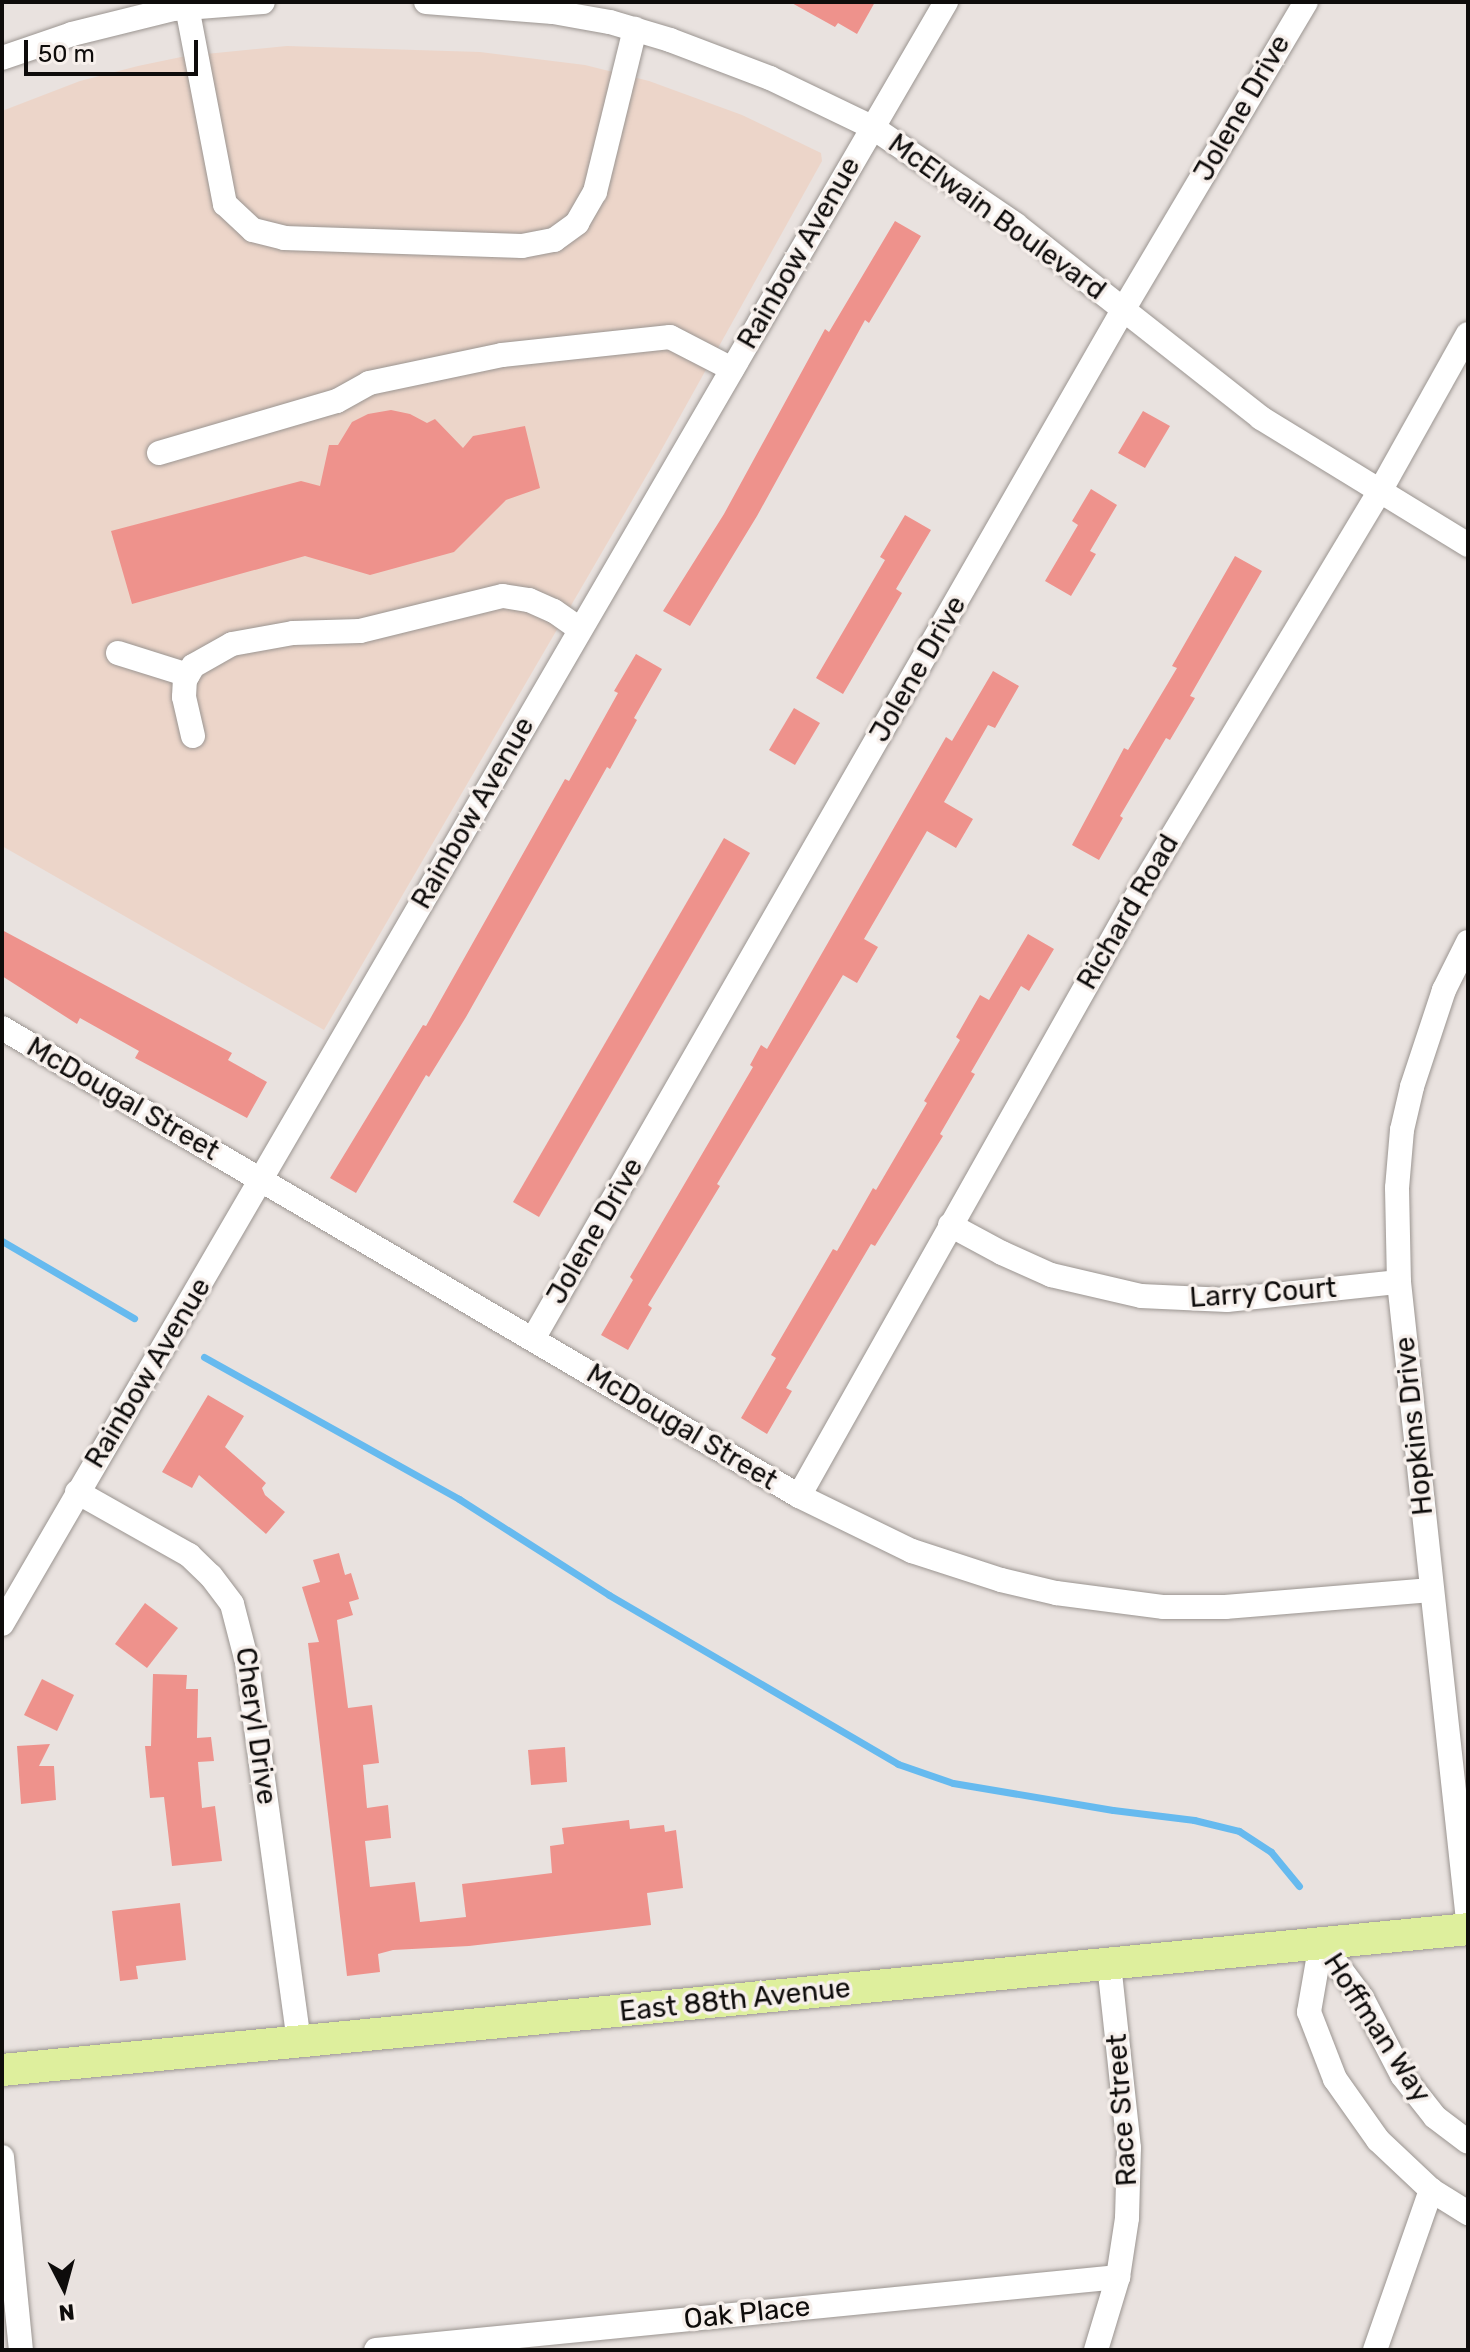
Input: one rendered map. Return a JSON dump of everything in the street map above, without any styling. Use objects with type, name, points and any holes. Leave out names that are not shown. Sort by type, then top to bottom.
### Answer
[{"type":"main road","name":"East 88th Avenue","points":[[2,2070],[1468,1929]]},
{"type":"street","points":[[2,58],[72,34],[187,7],[263,2]]},
{"type":"street","name":"McElwain Boulevard","points":[[426,2],[553,12],[635,29],[770,78],[872,127],[993,208],[1261,418],[1468,545]]},
{"type":"street","name":"Rainbow Avenue","points":[[2,1624],[946,2]]},
{"type":"street","name":"Jolene Drive","points":[[533,1339],[1123,310],[1306,2]]},
{"type":"street","points":[[187,7],[225,204],[253,230],[284,238],[522,246],[554,240],[577,223],[595,192],[635,29]]},
{"type":"street","name":"Richard Road","points":[[799,1496],[1140,890],[1379,493],[1468,334]]},
{"type":"street","points":[[159,453],[337,401],[386,378],[502,355],[670,337],[732,369]]},
{"type":"street","points":[[193,736],[184,697],[188,675],[193,666],[232,644],[293,633],[360,631],[503,596],[541,605],[580,629]]},
{"type":"street","points":[[118,653],[188,675]]},
{"type":"street","name":"Hopkins Drive","points":[[1468,942],[1444,990],[1402,1130],[1397,1188],[1399,1282],[1468,1920]]},
{"type":"street","name":"McDougal Street","points":[[2,1028],[799,1496],[875,1535],[955,1566],[1091,1599],[1164,1607],[1225,1607],[1431,1590]]},
{"type":"street","name":"Larry Court","points":[[950,1225],[1051,1275],[1141,1296],[1227,1300],[1399,1282]]},
{"type":"street","name":"Cheryl Drive","points":[[77,1492],[189,1555],[211,1576],[232,1604],[247,1662],[299,2042]]},
{"type":"street","name":"Hoffman Way","points":[[1321,1943],[1362,1998],[1402,2075],[1435,2117],[1468,2142]]},
{"type":"street","name":"Hoffman Way","points":[[1321,1943],[1309,2012],[1335,2079],[1378,2140],[1431,2190],[1468,2213]]},
{"type":"street","name":"Race Street","points":[[1096,2350],[1118,2277],[1127,2218],[1129,2148],[1109,1963]]},
{"type":"street","points":[[2,2157],[8,2296],[21,2350]]},
{"type":"street","points":[[1375,2350],[1431,2190]]},
{"type":"street","name":"Oak Place","points":[[376,2350],[1118,2277]]},
{"type":"shaded area","points":[[287,46],[480,52],[585,65],[649,81],[742,115],[821,153],[822,161],[658,456],[324,1030],[2,846],[2,111],[80,81],[138,66],[186,56]]},
{"type":"building","points":[[790,2],[875,2],[857,34],[838,23],[835,27]]},
{"type":"building","points":[[895,221],[921,236],[869,323],[865,320],[757,516],[690,626],[663,611],[724,514],[825,329],[829,332]]},
{"type":"building","points":[[391,410],[410,414],[427,423],[435,419],[463,448],[473,436],[525,426],[540,488],[506,500],[454,552],[370,575],[305,556],[132,604],[111,531],[301,481],[320,486],[329,445],[338,445],[352,422],[368,414]]},
{"type":"building","points":[[1143,411],[1170,426],[1145,468],[1118,453]]},
{"type":"building","points":[[1091,489],[1117,505],[1090,551],[1096,554],[1071,596],[1045,581],[1078,525],[1072,521]]},
{"type":"building","points":[[905,515],[931,530],[896,589],[902,593],[843,694],[816,678],[885,560],[880,557]]},
{"type":"building","points":[[1235,556],[1262,571],[1190,696],[1195,698],[1170,740],[1166,738],[1120,816],[1123,818],[1099,860],[1072,845],[1124,748],[1128,750],[1177,668],[1172,666]]},
{"type":"building","points":[[636,654],[662,669],[634,718],[637,720],[610,769],[607,767],[466,1017],[429,1077],[426,1075],[356,1193],[330,1178],[423,1025],[426,1026],[565,779],[569,781]]},
{"type":"building","points":[[993,671],[1019,686],[995,728],[988,725],[944,802],[973,819],[956,848],[927,831],[864,939],[878,947],[857,983],[843,975],[717,1184],[720,1186],[648,1305],[652,1308],[628,1350],[601,1335],[633,1280],[630,1277],[753,1067],[750,1065],[761,1045],[767,1049],[946,737],[952,741]]},
{"type":"building","points":[[794,708],[820,723],[795,765],[769,750]]},
{"type":"building","points":[[724,838],[750,853],[539,1217],[513,1202]]},
{"type":"building","points":[[2,930],[232,1053],[228,1060],[267,1082],[247,1118],[135,1058],[139,1051],[80,1018],[77,1024],[2,976]]},
{"type":"building","points":[[1028,934],[1054,949],[1029,991],[1021,986],[971,1072],[975,1074],[940,1134],[943,1136],[875,1246],[871,1244],[786,1388],[792,1391],[767,1434],[741,1418],[776,1358],[771,1355],[833,1249],[837,1251],[927,1103],[924,1101],[960,1040],[956,1037],[980,995],[989,1000]]},
{"type":"building","points":[[208,1395],[244,1416],[225,1447],[266,1483],[262,1488],[265,1495],[285,1512],[266,1534],[199,1475],[192,1488],[162,1472]]},
{"type":"building","points":[[339,1553],[345,1575],[351,1573],[359,1599],[349,1602],[353,1615],[337,1620],[348,1708],[372,1705],[379,1763],[363,1765],[367,1808],[388,1805],[391,1838],[365,1841],[370,1887],[415,1882],[420,1922],[466,1917],[462,1884],[552,1873],[550,1846],[564,1844],[562,1828],[629,1820],[630,1829],[664,1825],[665,1832],[676,1830],[683,1888],[647,1893],[651,1925],[469,1946],[393,1950],[378,1954],[380,1972],[347,1976],[308,1643],[319,1642],[302,1587],[320,1582],[313,1560]]},
{"type":"building","points":[[145,1603],[178,1628],[147,1668],[115,1644]]},
{"type":"building","points":[[153,1674],[187,1675],[186,1689],[198,1689],[197,1738],[211,1737],[214,1761],[198,1762],[202,1808],[215,1806],[222,1861],[172,1866],[164,1797],[150,1798],[145,1746],[151,1746]]},
{"type":"building","points":[[42,1679],[74,1695],[57,1731],[24,1715]]},
{"type":"building","points":[[50,1744],[39,1766],[54,1766],[56,1800],[21,1804],[17,1746]]},
{"type":"building","points":[[565,1747],[567,1782],[531,1785],[528,1750]]},
{"type":"building","points":[[180,1903],[186,1960],[136,1966],[138,1979],[120,1981],[112,1911]]},
{"type":"waterway","points":[[2,1241],[134,1318]]},
{"type":"waterway","points":[[204,1357],[459,1499],[609,1595],[898,1764],[953,1783],[1113,1810],[1194,1820],[1239,1831],[1271,1852],[1299,1886]]}]
